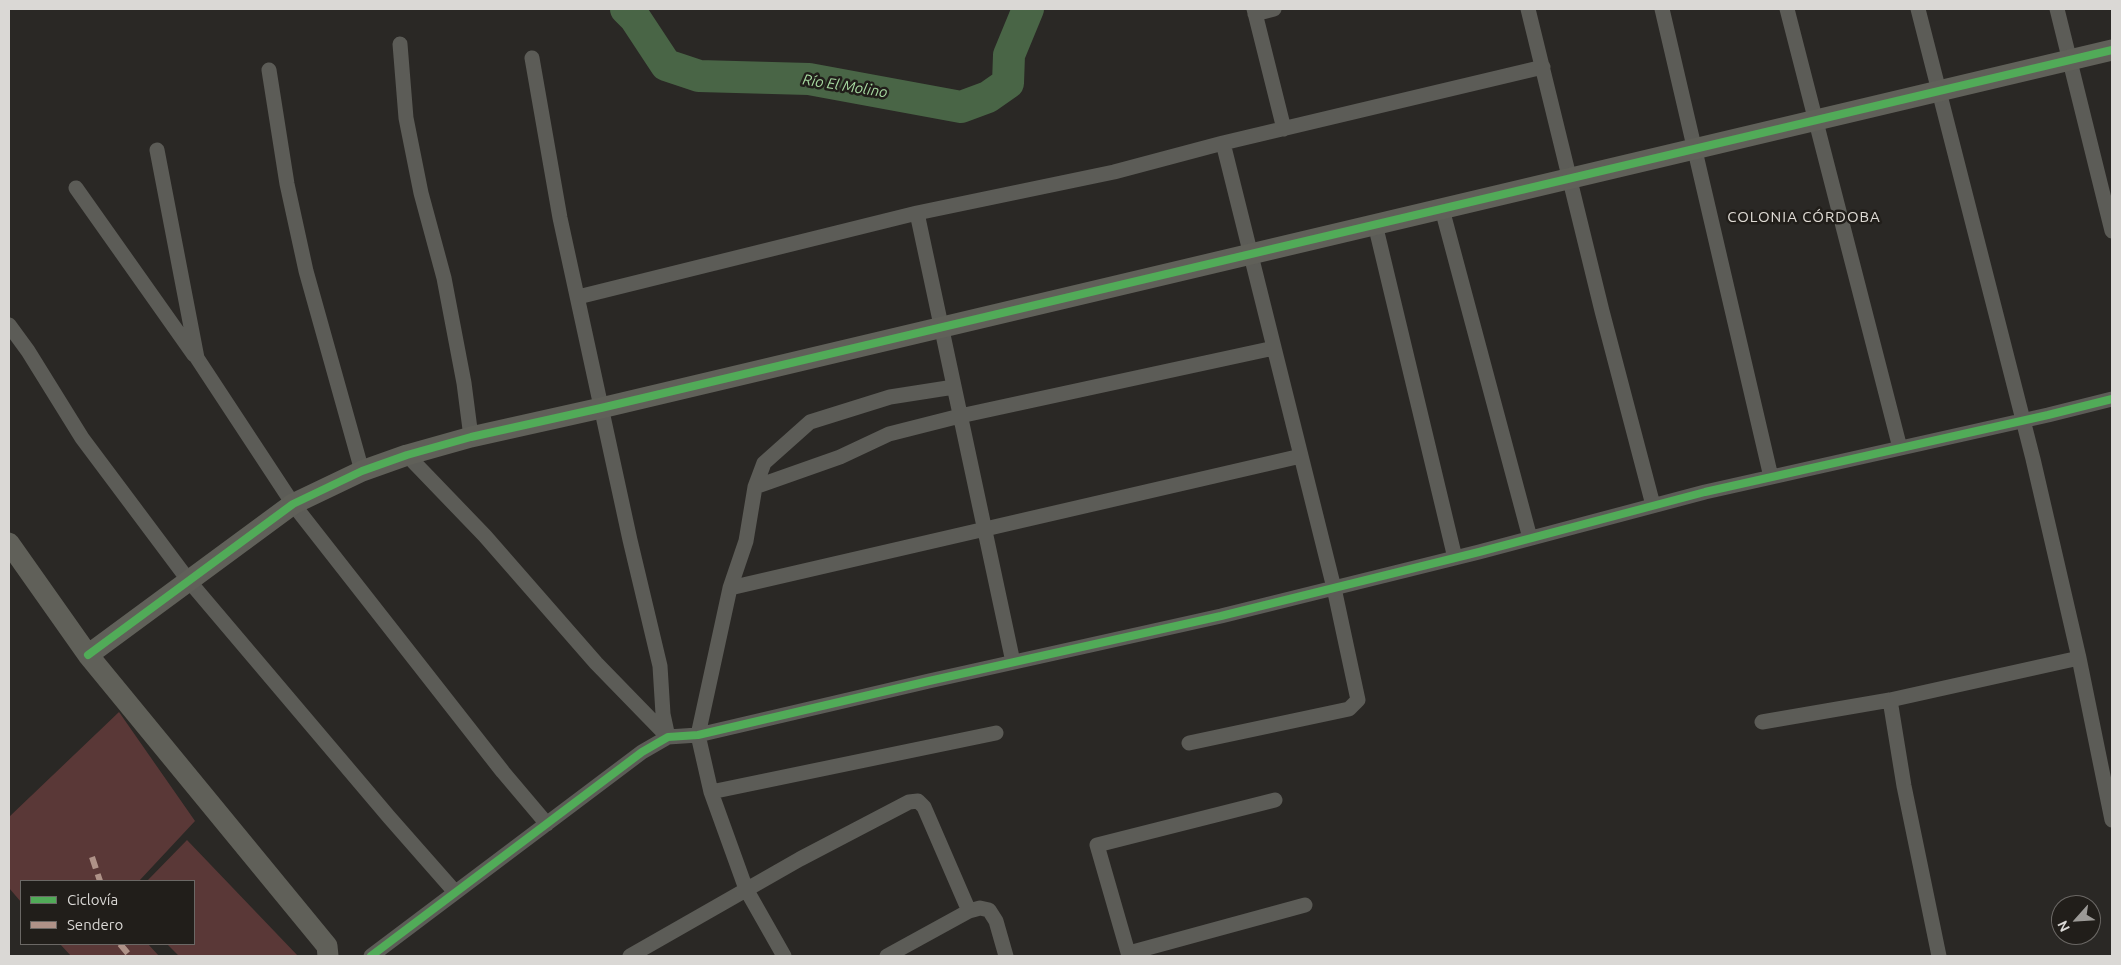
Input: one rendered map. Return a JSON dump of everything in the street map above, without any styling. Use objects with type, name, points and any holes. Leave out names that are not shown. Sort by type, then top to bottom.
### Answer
[{"type":"street","points":[[1274,9],[1255,11],[1284,129]]},
{"type":"street","points":[[1528,9],[1653,505]]},
{"type":"street","points":[[1662,9],[1681,87],[1693,149],[1736,323],[1771,477]]},
{"type":"street","points":[[1787,9],[1900,448]]},
{"type":"street","points":[[1918,9],[2024,420],[2079,658],[2112,820]]},
{"type":"street","points":[[2058,9],[2112,232]]},
{"type":"street","points":[[400,44],[406,118],[421,193],[444,278],[464,383],[471,437]]},
{"type":"street","points":[[88,655],[292,504],[362,471],[407,455],[471,437],[601,408],[2112,50]]},
{"type":"street","points":[[532,58],[560,218],[660,666],[663,714],[668,737]]},
{"type":"street","points":[[578,297],[917,213],[1114,172],[1543,67]]},
{"type":"street","points":[[269,70],[287,184],[306,271],[362,471]]},
{"type":"street","points":[[1189,743],[1349,709],[1358,700],[1334,588],[1223,144]]},
{"type":"street","points":[[157,150],[197,358]]},
{"type":"street","points":[[76,188],[197,358],[292,504],[503,772],[547,824]]},
{"type":"street","points":[[1442,208],[1530,538]]},
{"type":"street","points":[[917,213],[1013,662]]},
{"type":"street","points":[[1375,224],[1454,558]]},
{"type":"street","points":[[9,325],[28,351],[82,438],[189,581],[455,892]]},
{"type":"street","points":[[754,487],[840,457],[889,434],[960,416],[1274,348]]},
{"type":"street","points":[[784,956],[746,890],[711,792],[698,735],[730,588],[746,541],[754,487],[764,463],[810,422],[890,397],[954,387]]},
{"type":"street","points":[[371,956],[642,752],[668,737],[698,735],[1221,616],[1454,558],[1653,505],[2112,399]]},
{"type":"street","points":[[407,455],[485,536],[596,663],[668,737]]},
{"type":"street","points":[[730,588],[1301,456]]},
{"type":"street","points":[[9,543],[88,655],[327,946],[328,956]]},
{"type":"street","points":[[1762,722],[1890,700],[2079,658]]},
{"type":"street","points":[[1890,700],[1904,786],[1939,956]]},
{"type":"street","points":[[711,792],[996,733]]},
{"type":"street","points":[[1275,800],[1097,845],[1129,955],[1304,905]]},
{"type":"street","points":[[630,956],[800,858],[909,802],[918,801],[924,807],[969,911]]},
{"type":"street","points":[[887,956],[969,911],[980,908],[989,910],[996,921],[1006,956]]},
{"type":"shaded area","points":[[119,712],[195,821],[140,880],[20,880],[20,901],[9,888],[9,817]]},
{"type":"shaded area","points":[[187,840],[298,956],[179,956],[168,945],[195,945],[195,880],[148,880]]},
{"type":"shaded area","points":[[61,945],[149,945],[159,956],[71,956]]},
{"type":"waterway","name":"Río El Molino","points":[[626,9],[635,18],[666,65],[699,76],[809,79],[961,107],[988,97],[1008,83],[1009,55],[1028,9]]},
{"type":"marked path","points":[[92,857],[100,880]]},
{"type":"marked path","points":[[121,945],[130,956]]},
{"type":"cycle path","points":[[88,655],[293,504],[362,471],[407,455],[471,437],[601,408],[2112,50]]},
{"type":"cycle path","points":[[371,956],[642,752],[668,737],[698,735],[1221,616],[1479,552],[1705,492],[2112,399]]},
{"type":"district","name":"COLONIA CÓRDOBA","points":[[1804,217]]}]
